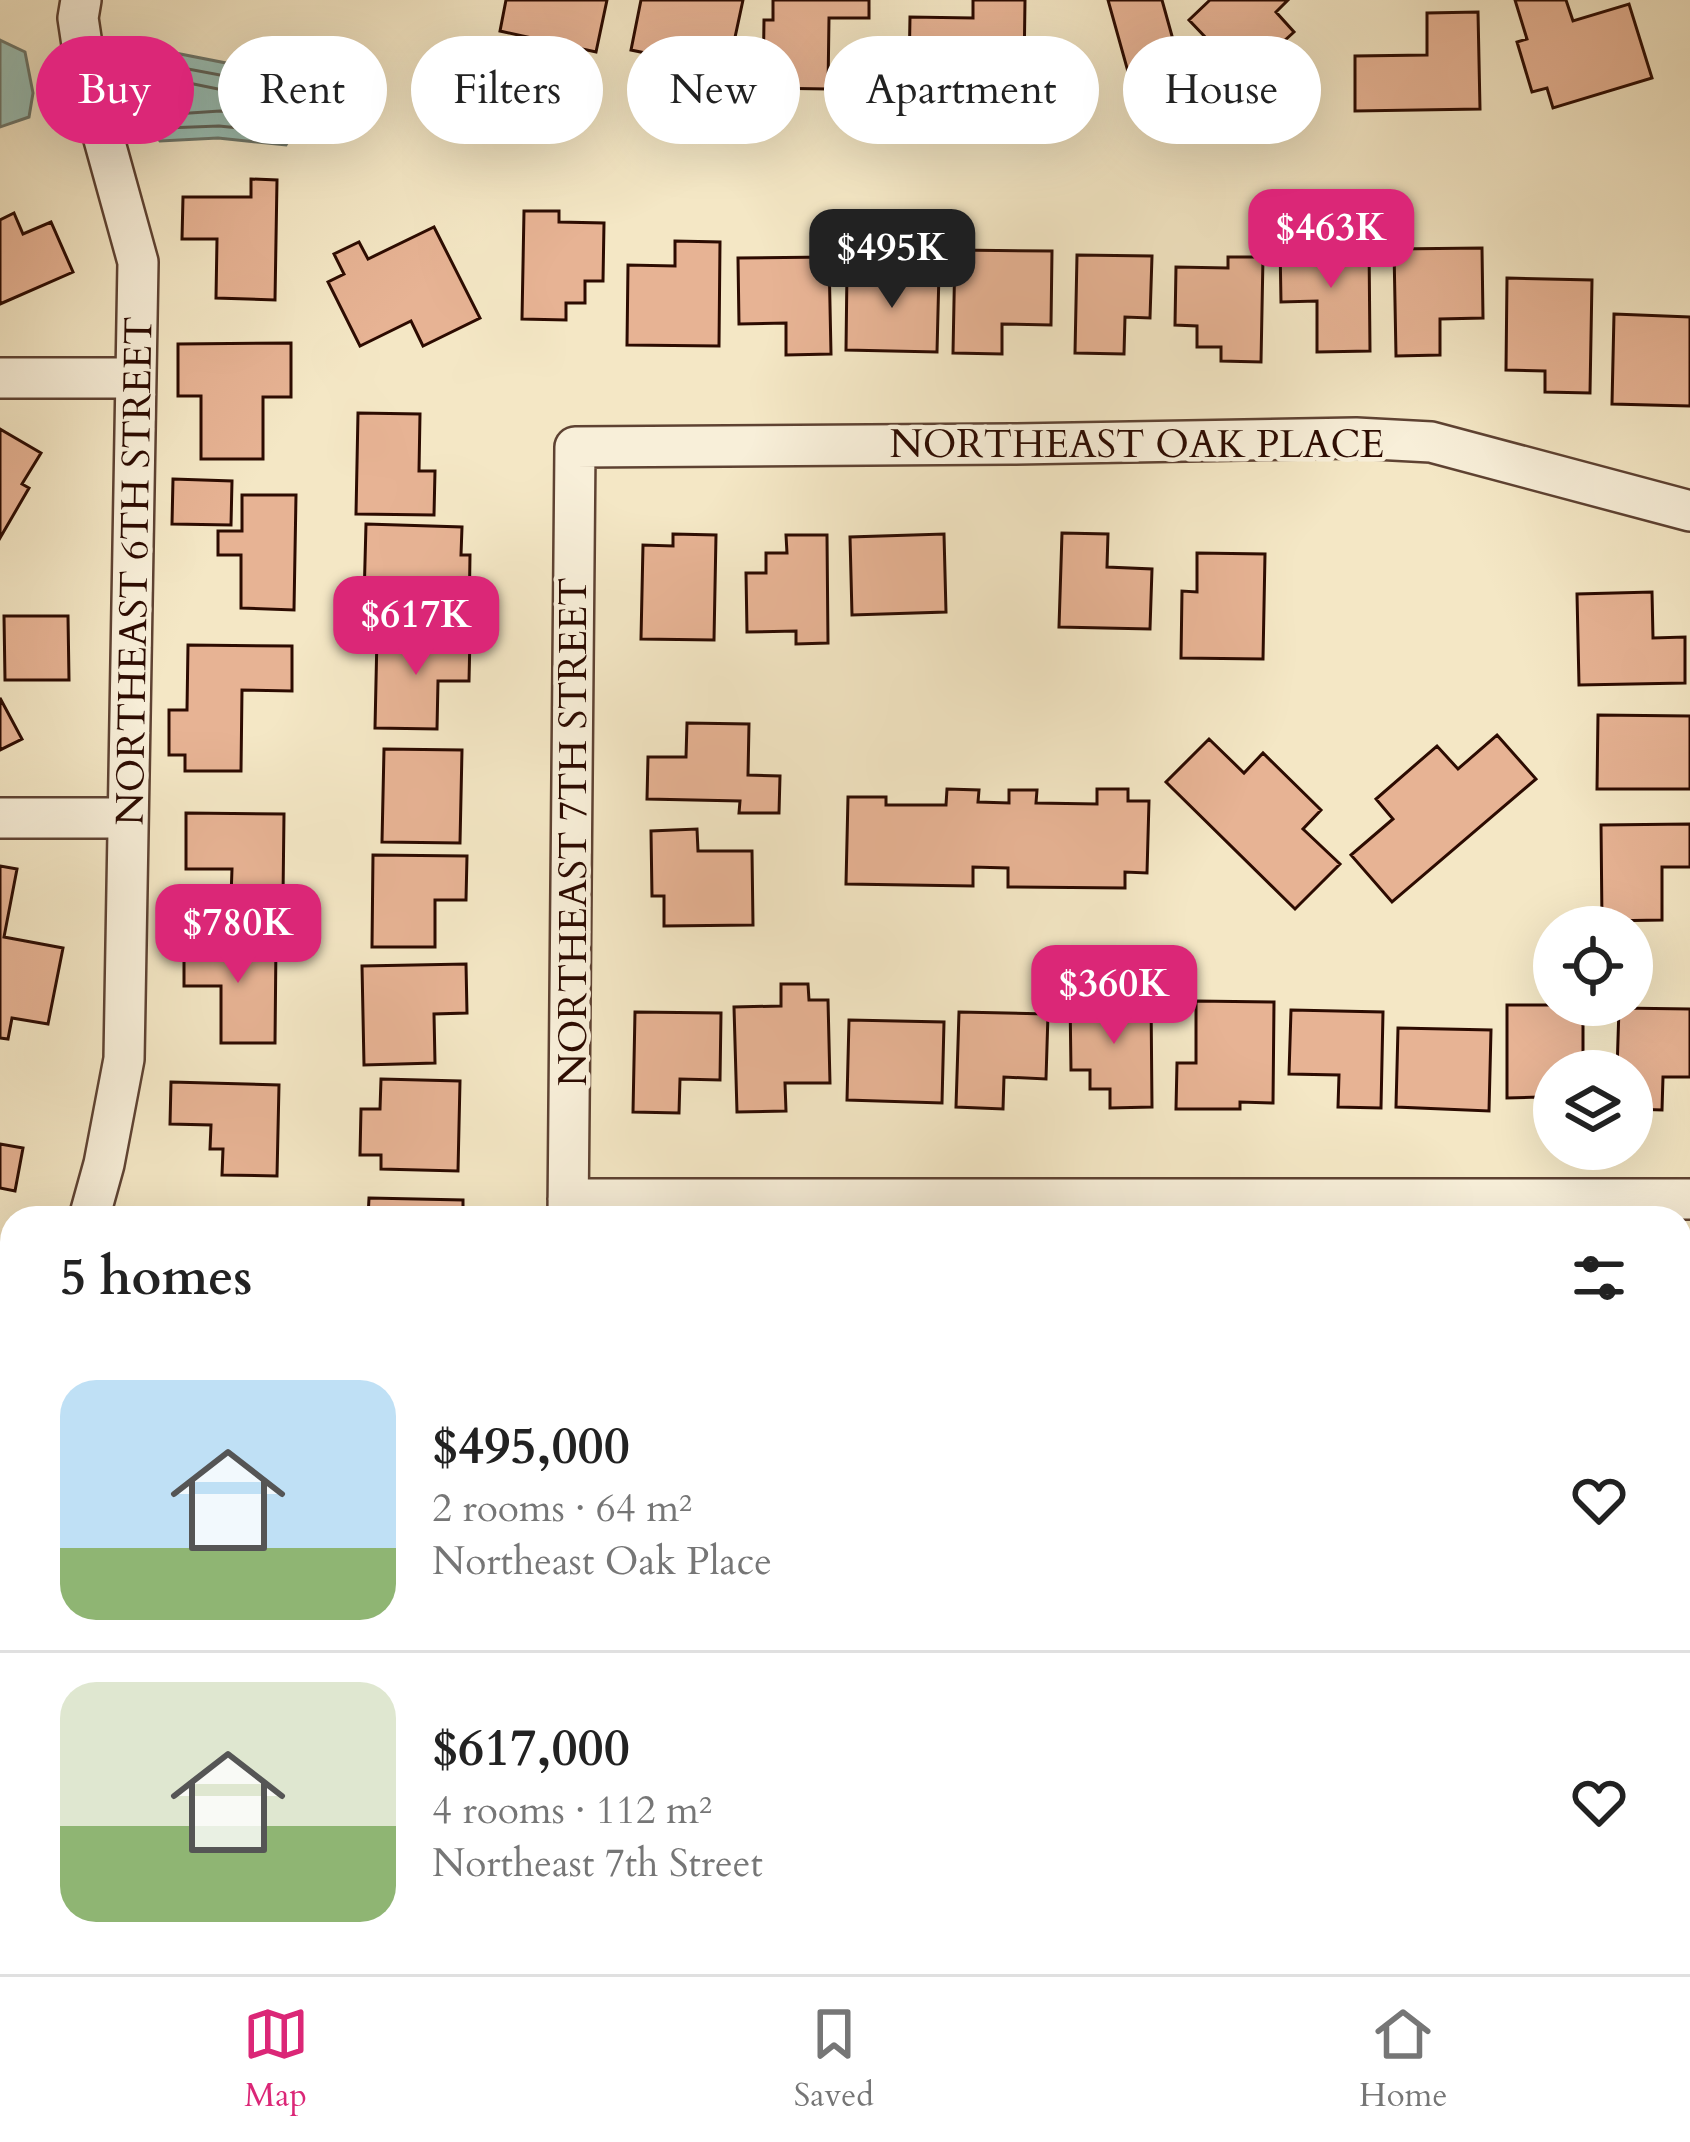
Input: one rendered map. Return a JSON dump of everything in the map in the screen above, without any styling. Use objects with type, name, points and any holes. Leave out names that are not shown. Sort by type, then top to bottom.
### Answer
[{"type":"street","name":"NORTHEAST 6TH STREET","points":[[81,0],[78,18],[87,78],[138,262],[124,1058],[92,1206]]},
{"type":"street","points":[[0,378],[136,378]]},
{"type":"street","name":"NORTHEAST OAK PLACE","points":[[574,447],[1356,438],[1431,442],[1690,511]]},
{"type":"street","name":"NORTHEAST 7TH STREET","points":[[568,1206],[574,447]]},
{"type":"street","points":[[0,818],[128,818]]},
{"type":"street","points":[[817,1206],[1690,1199]]},
{"type":"water","points":[[0,40],[25,52],[33,93],[29,117],[0,127]]},
{"type":"water","points":[[194,57],[218,61],[218,138],[194,139]]},
{"type":"building","points":[[506,0],[607,0],[599,36],[523,36],[500,31]]},
{"type":"building","points":[[641,0],[743,0],[735,36],[634,36]]},
{"type":"building","points":[[773,0],[869,0],[869,18],[829,18],[829,36],[824,36],[824,89],[800,89],[800,36],[764,36],[764,20],[773,20]]},
{"type":"building","points":[[973,0],[1025,0],[1025,36],[910,36],[910,17],[973,18]]},
{"type":"building","points":[[1108,0],[1162,0],[1172,36],[1123,36],[1123,54]]},
{"type":"building","points":[[1210,0],[1288,0],[1276,12],[1294,32],[1290,36],[1204,36],[1189,20]]},
{"type":"building","points":[[1515,0],[1566,0],[1573,21],[1629,4],[1652,78],[1553,108],[1547,88],[1532,92],[1517,42],[1527,39]]},
{"type":"building","points":[[1478,12],[1480,109],[1355,111],[1355,56],[1427,55],[1427,13]]},
{"type":"building","points":[[251,179],[277,180],[275,300],[216,298],[217,239],[182,239],[183,197],[251,197]]},
{"type":"building","points":[[524,211],[559,211],[559,222],[604,223],[603,281],[585,281],[585,303],[566,303],[566,320],[522,319]]},
{"type":"building","points":[[14,213],[23,234],[51,222],[73,272],[0,304],[0,220]]},
{"type":"building","points":[[434,227],[480,318],[423,346],[411,321],[360,346],[328,282],[344,274],[334,254],[359,242],[368,259]]},
{"type":"building","points":[[675,241],[720,242],[719,346],[627,345],[628,265],[675,266]]},
{"type":"building","points":[[1369,243],[1370,351],[1317,352],[1317,301],[1281,302],[1280,244]]},
{"type":"building","points":[[1482,248],[1483,318],[1440,319],[1440,355],[1396,356],[1394,249]]},
{"type":"building","points":[[955,250],[1052,251],[1051,325],[1002,324],[1002,354],[953,353]]},
{"type":"building","points":[[1077,255],[1152,256],[1150,318],[1125,317],[1124,354],[1075,353]]},
{"type":"building","points":[[829,257],[831,354],[786,355],[786,323],[739,324],[738,258]]},
{"type":"building","points":[[1228,257],[1263,257],[1261,362],[1221,361],[1221,347],[1197,347],[1197,326],[1175,325],[1176,267],[1228,268]]},
{"type":"building","points":[[847,270],[939,272],[937,352],[846,350]]},
{"type":"building","points":[[1507,278],[1592,280],[1590,393],[1545,392],[1545,371],[1506,370]]},
{"type":"building","points":[[1614,314],[1690,317],[1690,406],[1612,404]]},
{"type":"building","points":[[291,343],[291,397],[263,397],[263,459],[201,459],[201,396],[178,396],[178,344]]},
{"type":"building","points":[[358,413],[420,414],[419,471],[435,471],[434,515],[356,514]]},
{"type":"building","points":[[0,429],[41,453],[22,484],[29,488],[0,538]]},
{"type":"building","points":[[173,479],[232,481],[231,525],[172,524]]},
{"type":"building","points":[[242,495],[296,495],[294,610],[241,608],[241,555],[218,555],[218,531],[242,531]]},
{"type":"building","points":[[366,524],[462,527],[461,555],[470,555],[469,622],[427,621],[428,601],[364,600]]},
{"type":"building","points":[[1062,533],[1108,534],[1107,567],[1152,569],[1150,629],[1059,627]]},
{"type":"building","points":[[673,534],[716,535],[714,640],[641,639],[643,545],[673,546]]},
{"type":"building","points":[[944,534],[946,612],[852,615],[850,537]]},
{"type":"building","points":[[786,535],[827,535],[828,643],[796,644],[796,631],[747,632],[746,573],[766,573],[766,553],[787,553]]},
{"type":"building","points":[[1197,553],[1265,554],[1263,659],[1181,658],[1182,591],[1197,592]]},
{"type":"building","points":[[1652,592],[1653,638],[1685,637],[1685,683],[1579,685],[1577,594]]},
{"type":"building","points":[[4,616],[68,616],[69,680],[5,680]]},
{"type":"building","points":[[377,636],[470,636],[469,681],[438,681],[437,729],[375,728]]},
{"type":"building","points":[[188,645],[292,646],[292,691],[242,690],[241,771],[185,771],[185,755],[169,755],[169,710],[187,710]]},
{"type":"building","points":[[0,698],[22,739],[0,750]]},
{"type":"building","points":[[1598,715],[1690,716],[1690,789],[1597,789]]},
{"type":"building","points":[[687,723],[749,724],[748,775],[780,776],[779,813],[739,813],[740,801],[647,799],[648,757],[686,757]]},
{"type":"building","points":[[1497,735],[1536,779],[1392,902],[1351,855],[1393,819],[1376,799],[1437,746],[1458,769]]},
{"type":"building","points":[[1209,739],[1244,773],[1263,753],[1321,810],[1303,829],[1340,864],[1295,909],[1166,782]]},
{"type":"building","points":[[384,749],[462,750],[460,843],[382,842]]},
{"type":"building","points":[[947,789],[979,790],[978,802],[1009,803],[1009,790],[1037,790],[1036,803],[1097,804],[1097,789],[1128,789],[1128,801],[1149,801],[1147,873],[1125,872],[1125,888],[1008,887],[1008,868],[973,867],[973,886],[846,884],[848,797],[886,797],[886,805],[946,805]]},
{"type":"building","points":[[186,813],[284,814],[283,897],[231,897],[232,869],[186,869]]},
{"type":"building","points":[[1690,824],[1690,867],[1662,867],[1662,920],[1653,920],[1653,906],[1602,906],[1601,825]]},
{"type":"building","points":[[697,829],[698,851],[752,851],[753,925],[664,926],[664,896],[652,896],[651,831]]},
{"type":"building","points":[[373,855],[467,856],[466,900],[435,900],[435,947],[372,947]]},
{"type":"building","points":[[0,866],[17,869],[4,937],[63,948],[48,1024],[12,1018],[8,1039],[0,1038]]},
{"type":"building","points":[[184,941],[276,942],[275,1043],[221,1043],[221,986],[184,986]]},
{"type":"building","points":[[466,964],[467,1013],[434,1014],[435,1063],[364,1065],[362,966]]},
{"type":"building","points":[[781,984],[808,984],[809,1000],[828,1000],[830,1083],[785,1083],[786,1111],[737,1112],[734,1007],[781,1006]]},
{"type":"building","points":[[1151,997],[1152,1107],[1110,1108],[1110,1089],[1090,1089],[1090,1070],[1071,1070],[1070,998]]},
{"type":"building","points":[[1196,1001],[1274,1002],[1273,1103],[1240,1102],[1240,1109],[1176,1109],[1177,1063],[1196,1063]]},
{"type":"building","points":[[1507,1005],[1533,1005],[1533,1026],[1583,1026],[1583,1050],[1533,1050],[1533,1097],[1507,1098]]},
{"type":"building","points":[[1653,1008],[1690,1009],[1690,1077],[1663,1077],[1662,1110],[1653,1110],[1653,1050],[1618,1050],[1618,1026],[1653,1026]]},
{"type":"building","points":[[1291,1010],[1383,1012],[1381,1108],[1338,1107],[1339,1075],[1289,1074]]},
{"type":"building","points":[[635,1012],[721,1013],[720,1080],[680,1079],[679,1113],[633,1112]]},
{"type":"building","points":[[959,1012],[1048,1014],[1046,1079],[1004,1077],[1003,1109],[956,1107]]},
{"type":"building","points":[[849,1020],[944,1022],[942,1103],[847,1100]]},
{"type":"building","points":[[1398,1028],[1491,1030],[1489,1111],[1396,1107]]},
{"type":"building","points":[[381,1079],[460,1081],[458,1171],[381,1169],[381,1155],[360,1155],[361,1109],[380,1109]]},
{"type":"building","points":[[171,1082],[279,1085],[277,1176],[222,1175],[223,1149],[210,1149],[211,1125],[170,1124]]},
{"type":"building","points":[[0,1144],[23,1148],[15,1191],[0,1188]]},
{"type":"building","points":[[369,1198],[463,1200],[463,1206],[369,1206]]}]
